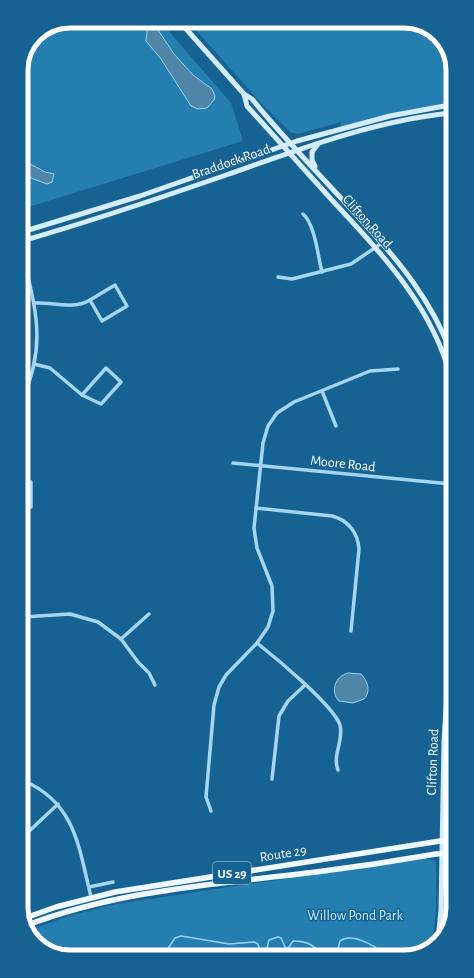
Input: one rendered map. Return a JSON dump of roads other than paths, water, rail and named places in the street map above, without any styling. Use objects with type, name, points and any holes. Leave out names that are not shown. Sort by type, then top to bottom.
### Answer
[{"type":"main road","name":"Clifton Road","points":[[185,28],[244,94],[252,99],[410,276],[436,318],[446,342]]},
{"type":"main road","name":"Clifton Road","points":[[244,94],[247,106],[409,288],[438,342],[446,365]]},
{"type":"main road","name":"Braddock Road","points":[[28,230],[101,209],[291,143],[390,116],[446,106]]},
{"type":"main road","name":"Braddock Road","points":[[28,239],[128,209],[319,143],[406,120],[446,114]]},
{"type":"main road","points":[[318,173],[311,154],[314,147],[319,143]]},
{"type":"main road","name":"Clifton Road","points":[[440,930],[441,920],[444,741],[446,717]]},
{"type":"main road","name":"Route 29","points":[[29,917],[91,897],[157,885],[446,840]]},
{"type":"main road","name":"Route 29","points":[[31,924],[73,909],[147,893],[215,883],[317,872],[446,854]]},
{"type":"street","points":[[304,214],[308,217],[311,225],[322,272]]},
{"type":"street","points":[[278,277],[292,279],[351,264],[382,243]]},
{"type":"street","points":[[28,277],[35,303],[37,335],[34,364],[28,382]]},
{"type":"street","points":[[35,303],[48,302],[78,306],[115,285],[127,306],[102,320],[90,300]]},
{"type":"street","points":[[34,364],[50,368],[82,395],[101,404],[121,382],[106,368],[82,395]]},
{"type":"street","points":[[211,811],[206,797],[214,705],[217,693],[229,671],[257,643],[268,627],[274,606],[271,582],[256,542],[254,528],[264,436],[274,417],[290,404],[370,371],[398,369]]},
{"type":"street","points":[[322,391],[336,426]]},
{"type":"street","name":"Moore Road","points":[[233,463],[446,484]]},
{"type":"street","points":[[28,482],[31,482],[31,507],[28,507]]},
{"type":"street","points":[[256,508],[332,516],[343,520],[352,528],[357,538],[359,549],[351,631]]},
{"type":"street","points":[[28,617],[62,614],[78,615],[102,624],[121,639],[138,662],[149,673],[155,684]]},
{"type":"street","points":[[121,639],[149,614]]},
{"type":"street","points":[[257,643],[305,685],[334,715],[340,725],[341,734],[335,761],[338,770]]},
{"type":"street","points":[[272,779],[279,716],[285,705],[305,685]]},
{"type":"street","points":[[28,783],[46,792],[66,813],[73,827],[91,897]]},
{"type":"street","points":[[28,832],[58,804]]},
{"type":"street","points":[[89,887],[113,882]]},
{"type":"waterway","points":[[167,950],[175,938],[181,936],[229,944],[254,942],[258,944],[260,950]]},
{"type":"waterway","points":[[262,950],[267,948],[269,940],[278,937],[281,938],[286,949],[293,941],[302,941],[318,950]]},
{"type":"waterway","points":[[337,950],[340,941],[351,938],[363,941],[379,950]]},
{"type":"park label","name":"Willow Pond Park","points":[[355,915]]}]
